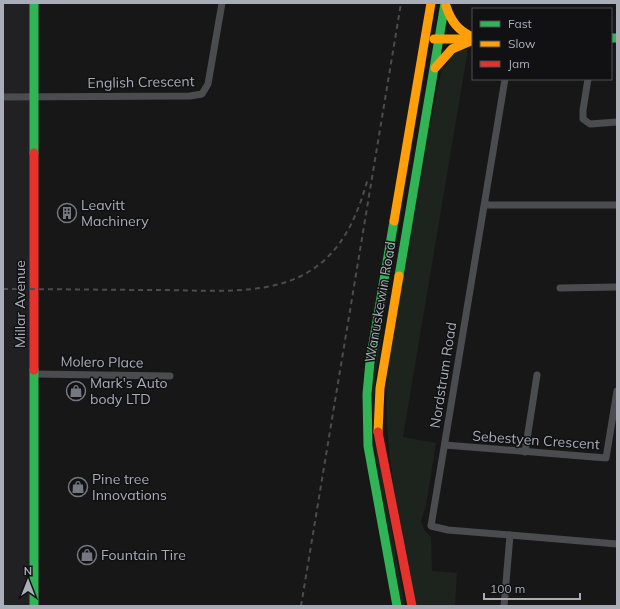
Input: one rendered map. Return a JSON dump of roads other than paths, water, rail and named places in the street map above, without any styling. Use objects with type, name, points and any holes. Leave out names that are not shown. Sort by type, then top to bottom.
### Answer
[{"type":"main road","name":"Millar Avenue","points":[[34,3],[34,606]]},
{"type":"main road","name":"Wanuskewin Road","points":[[397,606],[368,446],[367,394],[370,362],[431,3]]},
{"type":"main road","name":"Wanuskewin Road","points":[[412,606],[378,429],[382,368],[445,4]]},
{"type":"main road","points":[[445,4],[452,24],[472,38]]},
{"type":"main road","points":[[424,39],[472,39]]},
{"type":"main road","points":[[434,69],[442,58],[452,50],[472,40]]},
{"type":"street","name":"English Crescent","points":[[34,96],[190,96],[202,94],[208,84],[222,3]]},
{"type":"street","name":"Nordstrum Road","points":[[505,80],[431,526],[448,530],[510,535]]},
{"type":"street","points":[[588,80],[583,110],[584,119],[590,124],[617,122]]},
{"type":"street","points":[[3,97],[34,96]]},
{"type":"street","points":[[485,205],[617,205]]},
{"type":"street","points":[[560,288],[617,287]]},
{"type":"street","name":"Molero Place","points":[[34,374],[170,376]]},
{"type":"street","points":[[525,452],[537,375]]},
{"type":"street","name":"Sebestyen Crescent","points":[[445,445],[606,458],[617,391]]},
{"type":"street","points":[[504,606],[510,535],[617,544]]},
{"type":"railway","points":[[301,606],[401,3]]},
{"type":"railway","points":[[3,289],[213,291],[268,287],[285,282],[301,276],[315,268],[337,247],[353,221],[368,178]]},
{"type":"place","name":"Leavitt Machinery","points":[[67,213]]},
{"type":"place","name":"Mark's Auto body LTD","points":[[76,391]]},
{"type":"place","name":"Pine tree Innovations","points":[[78,487]]},
{"type":"place","name":"Fountain Tire","points":[[87,555]]}]
